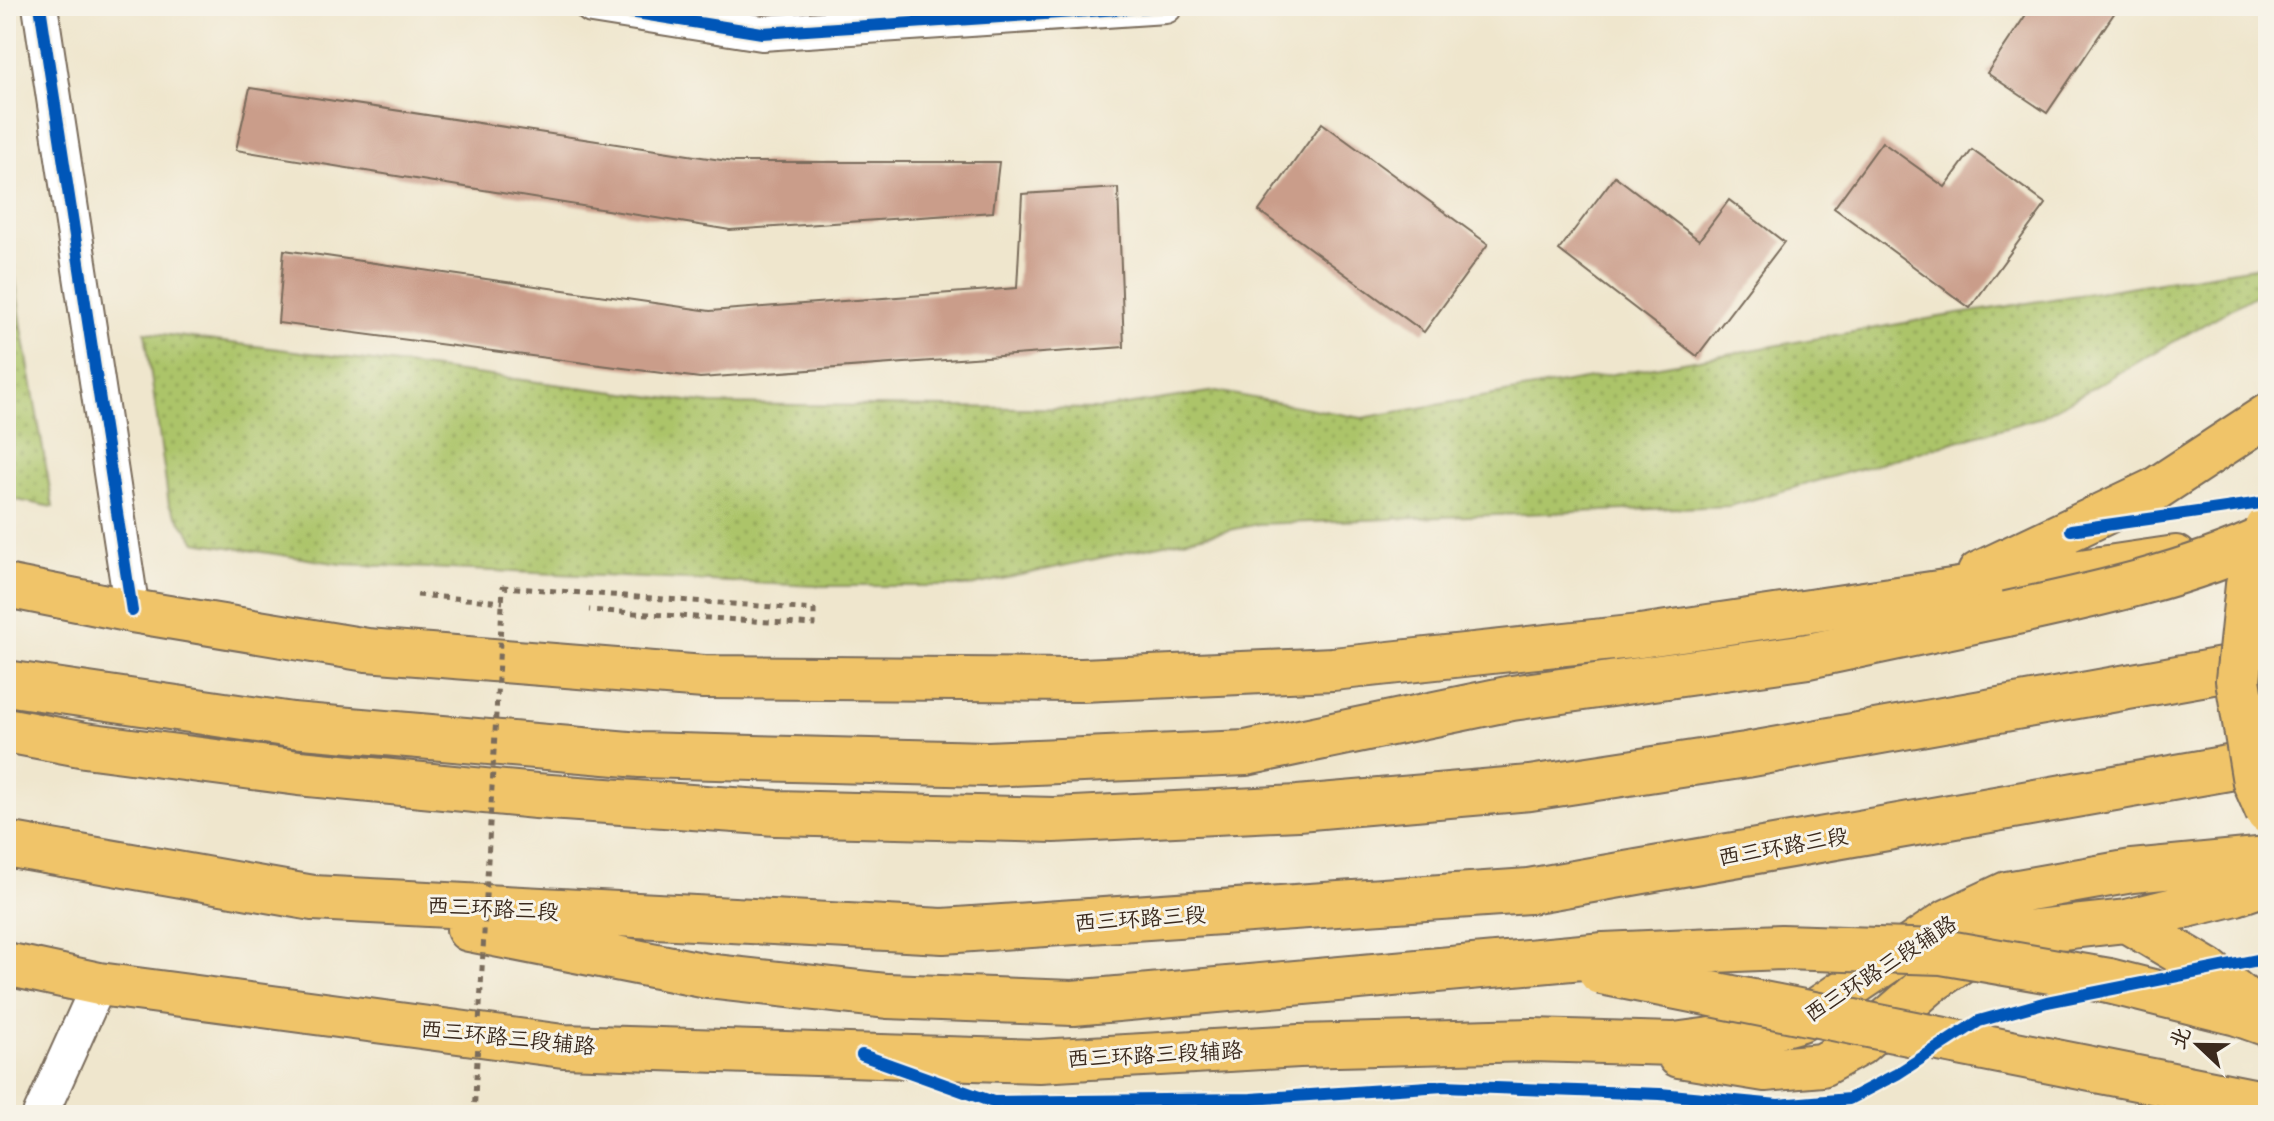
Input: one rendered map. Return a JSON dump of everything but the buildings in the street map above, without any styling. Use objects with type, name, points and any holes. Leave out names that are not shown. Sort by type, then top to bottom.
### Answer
[{"type":"highway","points":[[2268,528],[2248,585],[2238,680],[2255,782],[2268,812]]},
{"type":"highway","points":[[6,683],[292,725],[640,755],[987,764],[1246,753],[1512,698],[1808,656],[2088,597],[2237,552],[2268,537]]},
{"type":"highway","points":[[6,730],[85,745],[299,773],[536,796],[776,813],[1054,820],[1298,808],[1530,788],[1746,755],[2268,662]]},
{"type":"highway","name":"西三环路三段","points":[[6,844],[313,898],[943,931],[1529,891],[2268,761]]},
{"type":"highway","points":[[313,898],[707,976],[887,996],[1073,1003],[1604,955],[1781,947],[1942,952],[2109,981],[2268,1021]]},
{"type":"highway","points":[[1544,961],[2268,1104]]},
{"type":"main road","points":[[1941,591],[2154,490],[2268,415]]},
{"type":"main road","points":[[6,586],[132,611],[367,650],[704,677],[1082,680],[1333,669],[1640,636],[2268,544]]},
{"type":"main road","name":"西三环路三段辅路","points":[[6,964],[99,984],[563,1046],[1039,1061],[1299,1046],[1532,1040],[1674,1044],[1756,1033],[1801,1020],[1949,920],[2007,893],[2132,871],[2268,858]]},
{"type":"main road","points":[[1607,1042],[1765,1070],[1822,1065],[1858,1045],[1931,982],[1999,935],[2126,921],[2268,883]]},
{"type":"main road","points":[[2126,921],[2209,970],[2268,1021]]},
{"type":"street","points":[[40,6],[132,611]]},
{"type":"street","points":[[592,6],[758,19],[1159,7]]},
{"type":"street","points":[[40,1115],[99,984]]},
{"type":"street","points":[[2247,1115],[2268,1079]]},
{"type":"path","points":[[474,1115],[503,587],[814,610],[814,625],[589,610]]},
{"type":"path","points":[[417,595],[503,602]]},
{"type":"green space","points":[[6,212],[22,328],[6,323]]},
{"type":"green space","points":[[2268,265],[2268,288],[2041,417],[1730,506],[1258,524],[970,586],[816,586],[341,564],[196,542],[169,505],[145,332],[711,404],[1100,409],[1216,391],[1362,418],[1933,318]]},
{"type":"green space","points":[[6,323],[22,328],[53,507],[6,498]]},
{"type":"cycle path","points":[[40,6],[132,611]]},
{"type":"cycle path","points":[[592,6],[762,33],[1165,6]]},
{"type":"cycle path","points":[[2071,530],[2268,502]]},
{"type":"cycle path","points":[[862,1055],[993,1102],[1251,1099],[1443,1086],[1660,1094],[1778,1105],[1849,1099],[1897,1074],[1979,1021],[2047,1002],[2268,958]]}]
